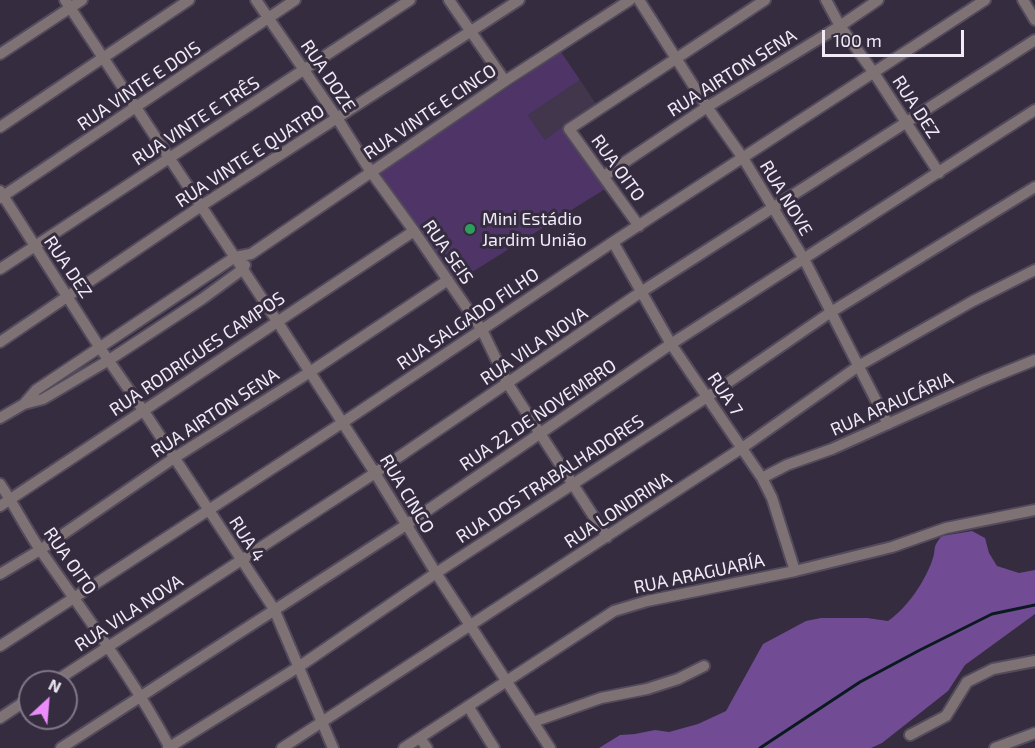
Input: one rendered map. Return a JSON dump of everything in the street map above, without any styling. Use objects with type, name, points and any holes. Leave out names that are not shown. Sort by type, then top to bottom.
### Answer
[{"type":"street","points":[[0,54],[68,4],[82,0]]},
{"type":"street","points":[[0,127],[189,0]]},
{"type":"street","name":"RUA DOZE","points":[[256,0],[371,172]]},
{"type":"street","name":"RUA VINTE E DOIS","points":[[1,195],[136,108],[295,0]]},
{"type":"street","name":"RUA VINTE E TRÊS","points":[[0,269],[410,0]]},
{"type":"street","points":[[449,0],[505,81]]},
{"type":"street","name":"RUA VINTE E QUATRO","points":[[0,342],[201,206],[519,0]]},
{"type":"street","name":"RUA VINTE E CINCO","points":[[24,405],[36,390],[235,257],[251,254],[505,81],[630,0]]},
{"type":"street","name":"RUA NOVE","points":[[639,0],[743,158],[804,259],[860,365],[888,424]]},
{"type":"street","points":[[676,59],[765,0]]},
{"type":"street","name":"RUA DEZ","points":[[826,0],[840,26],[874,73],[939,173]]},
{"type":"street","name":"RUA AIRTON SENA","points":[[604,176],[707,106],[840,26],[878,0]]},
{"type":"street","name":"RUA SALGADO FILHO","points":[[0,646],[985,0]]},
{"type":"street","points":[[1023,0],[1035,20]]},
{"type":"street","name":"RUA CINCO","points":[[68,4],[277,321],[550,748]]},
{"type":"street","name":"RUA VILA NOVA","points":[[72,670],[375,473],[641,292],[1035,40]]},
{"type":"street","name":"RUA OITO","points":[[639,225],[569,129],[676,59]]},
{"type":"street","name":"RUA 22 DE NOVEMBRO","points":[[61,748],[406,525],[671,344],[1035,110]]},
{"type":"street","name":"RUA SEIS","points":[[371,172],[482,330],[508,384],[607,537]]},
{"type":"street","name":"RUA DOS TRABALHADORES","points":[[169,748],[300,666],[436,573],[707,397],[831,312],[1035,186]]},
{"type":"street","name":"RUA DEZ","points":[[1,195],[109,360]]},
{"type":"street","name":"RUA RODRIGUES CAMPOS","points":[[0,506],[414,231]]},
{"type":"street","name":"RUA 7","points":[[613,242],[671,344],[762,478],[772,498],[795,571]]},
{"type":"street","name":"RUA VINTE E CINCO","points":[[0,418],[24,405],[43,399],[109,360],[243,269],[251,254]]},
{"type":"street","name":"RUA LONDRINA","points":[[282,748],[742,448],[860,365],[973,301],[1035,270]]},
{"type":"street","name":"RUA AIRTON SENA","points":[[0,574],[40,550],[174,458],[310,372],[448,280]]},
{"type":"street","name":"RUA 4","points":[[109,360],[274,609],[333,748]]},
{"type":"street","name":"RUA ARAUCÁRIA","points":[[762,478],[787,465],[832,449],[1035,360]]},
{"type":"street","name":"RUA OITO","points":[[0,484],[40,550],[142,696],[169,748]]},
{"type":"street","name":"RUA ARAGUARÍA","points":[[404,748],[614,611],[647,601],[795,571],[892,547],[946,528],[1035,510]]},
{"type":"street","points":[[910,735],[946,716],[967,682],[993,669],[1034,664]]},
{"type":"street","points":[[533,722],[601,698],[647,689],[678,679],[704,666]]},
{"type":"street","points":[[0,718],[18,706]]},
{"type":"street","points":[[468,706],[494,748]]},
{"type":"street","points":[[996,748],[1035,733]]},
{"type":"street","points":[[420,738],[427,748]]},
{"type":"shaded area","points":[[561,52],[580,80],[528,115],[545,140],[562,127],[605,189],[453,284],[380,173]]},
{"type":"shaded area","points":[[580,80],[596,104],[545,140],[528,115]]},
{"type":"shaded area","points":[[972,531],[985,538],[989,553],[997,566],[1019,573],[1035,570],[1035,614],[965,665],[948,691],[882,743],[871,748],[599,748],[620,735],[655,730],[669,732],[698,724],[726,711],[763,644],[806,621],[821,618],[867,618],[888,621],[902,609],[920,586],[932,561],[935,546],[942,536]]},
{"type":"waterway","points":[[760,748],[860,682],[920,650],[992,614],[1035,605]]},
{"type":"place","name":"Mini Estádio Jardim União","points":[[470,229]]}]
